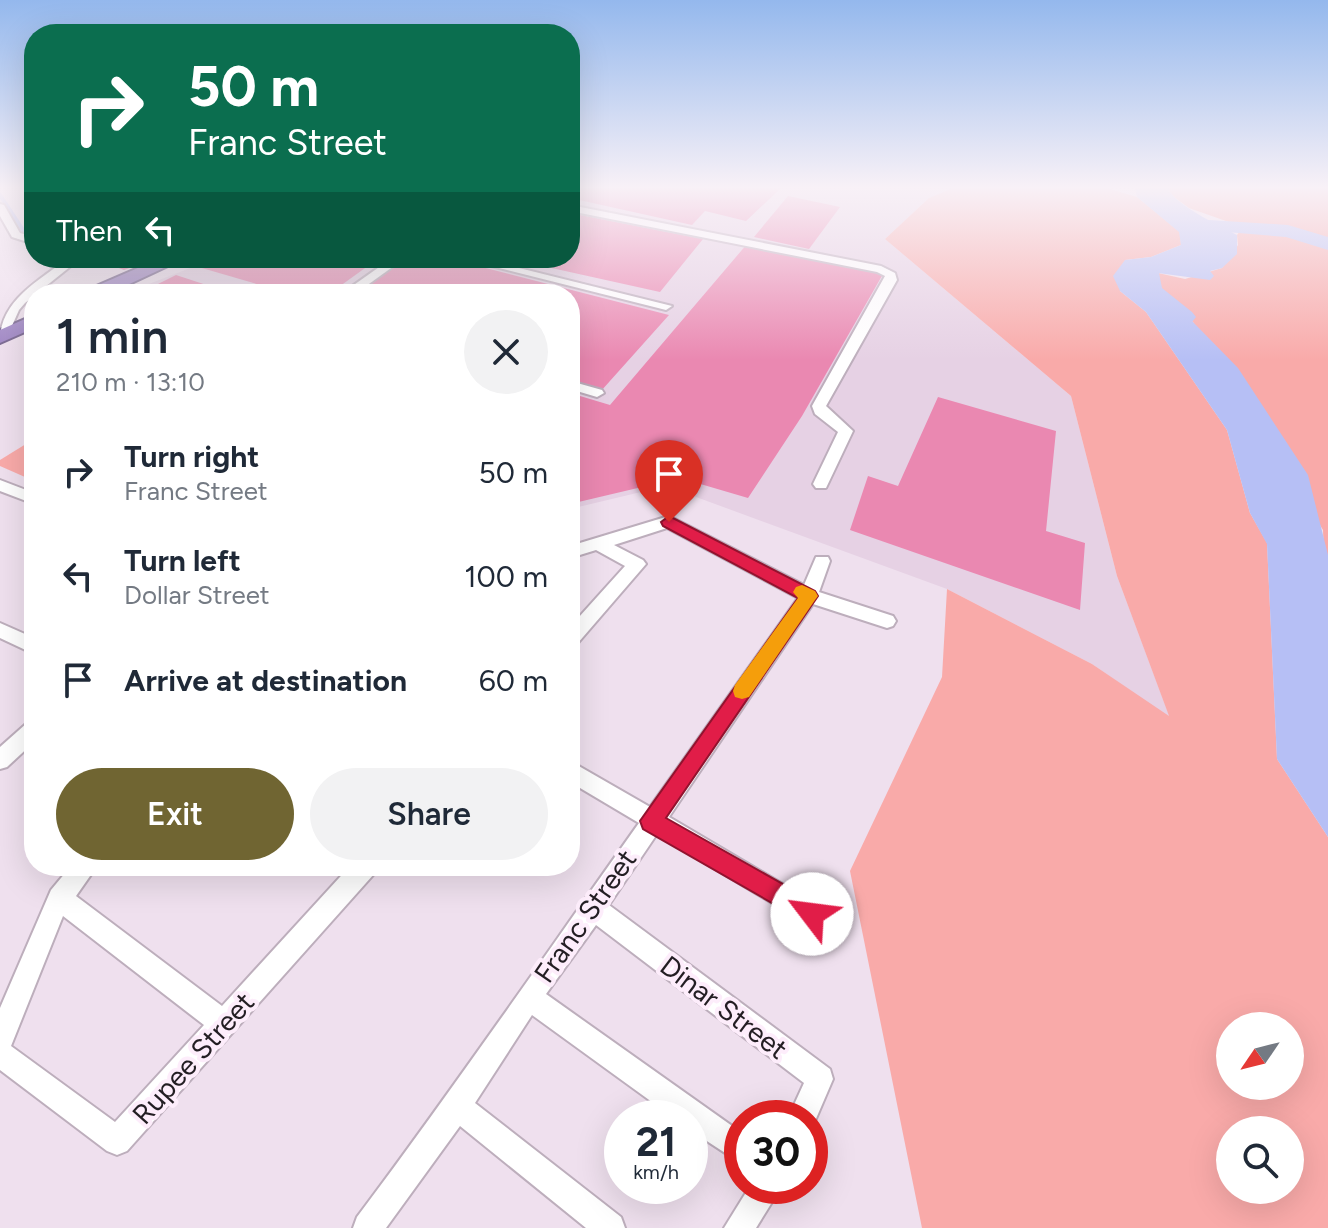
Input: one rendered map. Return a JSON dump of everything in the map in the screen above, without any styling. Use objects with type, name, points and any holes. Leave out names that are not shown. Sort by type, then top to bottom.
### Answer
[{"type":"highway","points":[[116,284],[153,268]]},
{"type":"highway","points":[[0,337],[24,326]]},
{"type":"street","points":[[764,245],[866,265],[891,275],[891,280],[819,406],[820,411],[846,431],[821,484]]},
{"type":"street","points":[[42,284],[62,268]]},
{"type":"street","points":[[361,284],[385,268]]},
{"type":"street","points":[[507,268],[574,284]]},
{"type":"street","points":[[580,285],[666,306]]},
{"type":"street","points":[[0,337],[13,309],[24,298]]},
{"type":"street","points":[[580,388],[597,393]]},
{"type":"street","points":[[0,485],[24,495]]},
{"type":"street","points":[[580,549],[669,522],[809,596],[887,621]]},
{"type":"street","points":[[580,628],[637,564],[597,543]]},
{"type":"street","name":"Franc Street","points":[[376,1225],[529,997],[809,596],[822,561]]},
{"type":"street","points":[[0,630],[24,641]]},
{"type":"street","points":[[0,760],[24,738]]},
{"type":"street","points":[[580,777],[812,914]]},
{"type":"street","points":[[0,1041],[36,947],[59,898],[78,876]]},
{"type":"street","name":"Rupee Street","points":[[0,1054],[117,1141],[357,876]]},
{"type":"street","points":[[59,898],[223,1023]]},
{"type":"street","name":"Dinar Street","points":[[593,908],[820,1079],[810,1100]]},
{"type":"street","points":[[529,997],[724,1137]]},
{"type":"street","points":[[457,1106],[610,1228]]},
{"type":"street","points":[[739,1228],[755,1204]]},
{"type":"shaded area","points":[[580,245],[892,245],[1071,396],[1117,576],[1170,718],[1092,664],[947,589],[666,486],[580,507],[580,284],[149,284],[190,268],[580,268]]},
{"type":"shaded area","points":[[892,245],[1180,245],[1151,257],[1125,260],[1120,291],[1146,312],[1227,430],[1250,513],[1267,543],[1277,759],[1328,837],[1328,1228],[922,1228],[850,871],[942,677],[947,589],[1092,664],[1169,716],[1117,576],[1071,396]]},
{"type":"shaded area","points":[[1238,245],[1328,245],[1328,674],[1323,530],[1193,322],[1145,283],[1145,275],[1158,273],[1185,279],[1222,268]]},
{"type":"shaded area","points":[[24,445],[24,477],[0,466],[0,460]]},
{"type":"water","points":[[1180,245],[1237,245],[1237,254],[1222,268],[1210,271],[1214,276],[1210,280],[1158,273],[1145,275],[1145,283],[1193,322],[1238,368],[1308,475],[1328,555],[1328,837],[1277,759],[1267,544],[1250,513],[1227,430],[1146,312],[1120,291],[1113,276],[1125,260],[1151,257]]},
{"type":"building","points":[[580,245],[698,245],[660,292],[552,268],[580,268]]},
{"type":"building","points":[[746,245],[883,274],[802,416],[748,498],[680,478],[580,502],[580,396],[610,405]]},
{"type":"building","points":[[202,268],[365,268],[343,284],[257,284]]},
{"type":"building","points":[[393,268],[486,268],[548,284],[370,284]]},
{"type":"building","points":[[176,275],[204,284],[158,284]]},
{"type":"building","points":[[580,292],[669,315],[601,391],[580,384]]},
{"type":"building","points":[[938,397],[1056,431],[1046,531],[1085,543],[1080,610],[850,530],[868,476],[898,486]]},
{"type":"waterway","points":[[1184,317],[1151,291],[1148,271],[1157,265],[1187,265]]},
{"type":"slow traffic","points":[[742,691],[809,596],[802,592]]},
{"type":"route","points":[[669,522],[809,596],[651,821],[812,914]]}]
